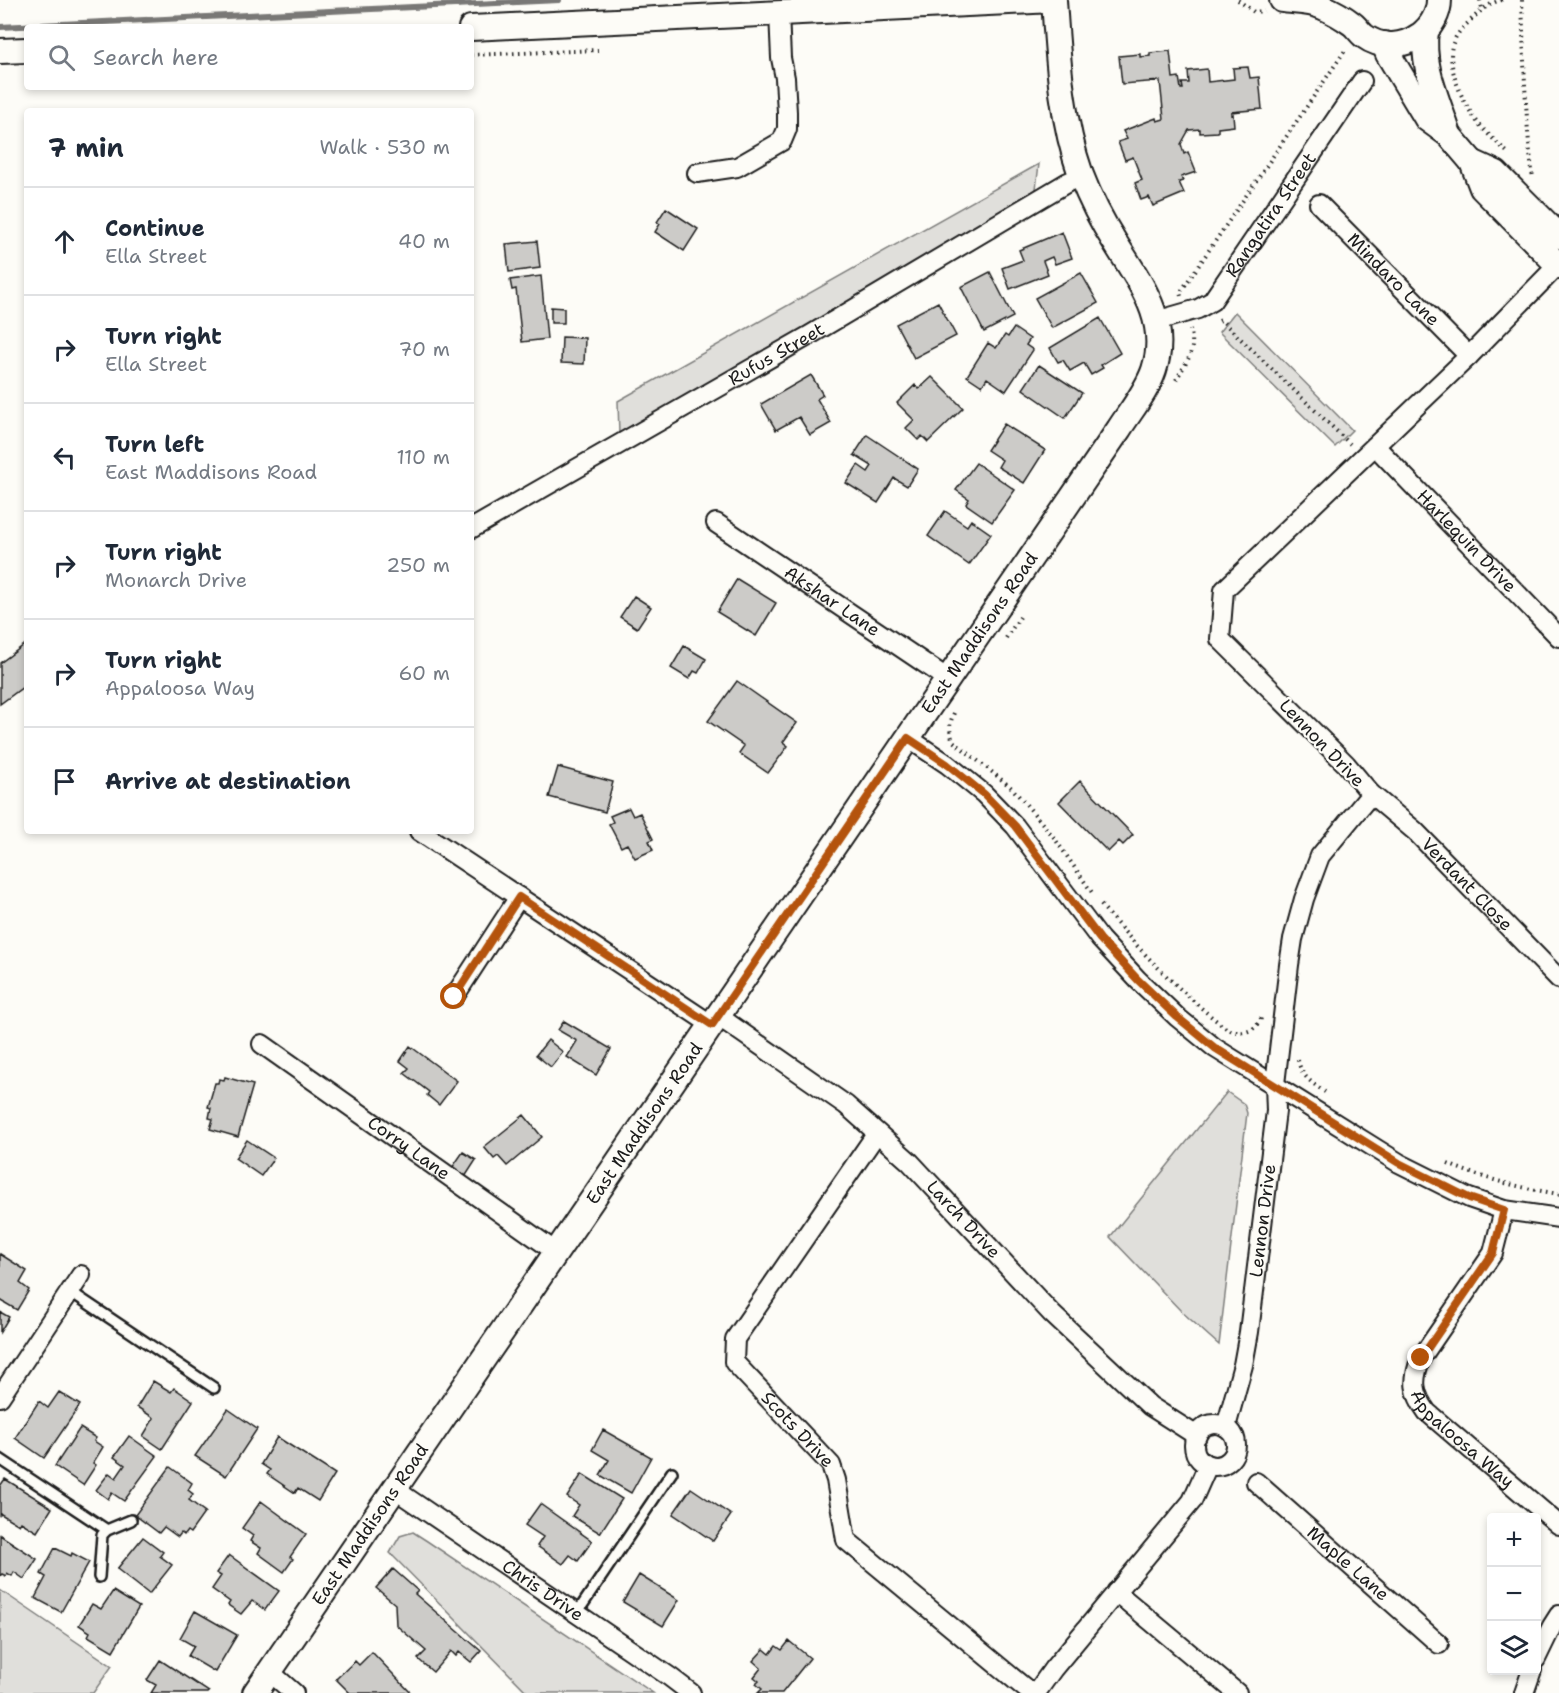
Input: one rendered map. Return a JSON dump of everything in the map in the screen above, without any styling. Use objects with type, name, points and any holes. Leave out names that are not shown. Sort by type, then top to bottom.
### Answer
[{"type":"street","points":[[474,28],[1053,0]]},
{"type":"street","name":"East Maddisons Road","points":[[255,1693],[1119,429],[1154,371],[1158,338],[1149,298],[1142,283],[1106,228],[1089,194],[1073,148],[1065,116],[1053,0]]},
{"type":"street","points":[[1275,6],[1306,2],[1322,7],[1377,43],[1394,45],[1410,42],[1439,11]]},
{"type":"street","points":[[1439,11],[1424,45],[1429,76],[1449,135]]},
{"type":"street","points":[[697,173],[737,167],[782,141],[787,129],[787,112],[779,14]]},
{"type":"street","points":[[1384,44],[1427,119],[1449,135],[1472,162],[1482,188],[1558,266]]},
{"type":"street","points":[[0,51],[24,50]]},
{"type":"street","name":"Rangatira Street","points":[[1156,321],[1198,309],[1212,301],[1362,81]]},
{"type":"street","points":[[1472,162],[1496,173],[1559,236]]},
{"type":"street","name":"Rufus Street","points":[[474,527],[810,335],[1068,182],[1082,176]]},
{"type":"street","name":"Mindaro Lane","points":[[1319,204],[1469,356]]},
{"type":"street","name":"Lennon Drive","points":[[1226,1427],[1249,1332],[1276,1111],[1275,1084],[1293,939],[1304,899],[1320,856],[1371,794],[1346,764],[1220,639],[1224,590],[1469,356],[1558,266]]},
{"type":"street","name":"Harlequin Drive","points":[[1369,452],[1559,636]]},
{"type":"street","name":"Akshar Lane","points":[[716,523],[948,679]]},
{"type":"street","points":[[908,738],[947,764],[984,794],[1015,826],[1100,939],[1177,1017],[1215,1048],[1399,1163],[1469,1198],[1504,1210],[1559,1218]]},
{"type":"street","name":"Verdant Close","points":[[1371,794],[1415,831],[1559,979]]},
{"type":"street","name":"Larch Drive","points":[[424,834],[846,1105],[910,1162],[1052,1314],[1150,1406],[1197,1436]]},
{"type":"street","points":[[454,997],[519,897]]},
{"type":"street","name":"Corry Lane","points":[[262,1044],[556,1252]]},
{"type":"street","name":"Scots Drive","points":[[877,1133],[735,1339],[734,1362],[831,1465],[836,1480],[846,1540],[1031,1693]]},
{"type":"street","name":"Appaloosa Way","points":[[1504,1210],[1493,1253],[1421,1358],[1416,1372],[1415,1386],[1418,1400],[1427,1412],[1559,1525]]},
{"type":"street","points":[[0,1397],[81,1275]]},
{"type":"street","points":[[1218,1424],[1233,1433],[1236,1450],[1226,1464],[1217,1467],[1208,1465],[1201,1461],[1196,1453],[1194,1445],[1197,1436],[1209,1425],[1218,1424]]},
{"type":"street","points":[[1036,1693],[1053,1669],[1192,1500],[1208,1465]]},
{"type":"street","name":"Maple Lane","points":[[1256,1482],[1439,1644]]},
{"type":"street","name":"Chris Drive","points":[[394,1490],[691,1693]]},
{"type":"street","points":[[1116,1592],[1237,1693]]},
{"type":"street","points":[[1541,1649],[1559,1616]]},
{"type":"street","points":[[270,1672],[294,1693]]},
{"type":"street","points":[[1524,1693],[1531,1675]]},
{"type":"lane","points":[[71,1292],[214,1388]]},
{"type":"lane","points":[[0,1459],[106,1530]]},
{"type":"lane","points":[[577,1613],[672,1472]]},
{"type":"lane","points":[[99,1577],[102,1535],[106,1530],[131,1520]]},
{"type":"path","points":[[1238,0],[1254,12],[1275,6]]},
{"type":"path","points":[[1480,0],[1482,10]]},
{"type":"path","points":[[1502,0],[1490,4],[1464,26],[1455,39],[1452,51],[1453,66],[1462,98],[1477,122],[1517,162]]},
{"type":"path","points":[[1522,0],[1523,53],[1533,178]]},
{"type":"path","points":[[1182,303],[1180,294],[1184,287],[1347,48],[1345,22]]},
{"type":"path","points":[[474,55],[598,50]]},
{"type":"path","points":[[1525,170],[1539,184]]},
{"type":"path","points":[[1211,324],[1221,320],[1369,452]]},
{"type":"path","points":[[1174,383],[1191,354],[1193,341],[1189,324]]},
{"type":"path","points":[[1001,645],[1021,616]]},
{"type":"path","points":[[960,704],[950,723],[953,741],[1012,788],[1053,836],[1099,903],[1149,959],[1196,1003],[1231,1031],[1245,1032],[1254,1028],[1260,1023],[1262,1016]]},
{"type":"path","points":[[1298,1052],[1300,1068],[1304,1076],[1327,1093]]},
{"type":"path","points":[[1447,1163],[1495,1181],[1559,1194]]},
{"type":"shaded area","points":[[1039,164],[1035,197],[619,434],[618,401]]},
{"type":"shaded area","points":[[1235,312],[1352,430],[1335,447],[1219,332]]},
{"type":"shaded area","points":[[1227,1092],[1244,1104],[1247,1113],[1219,1345],[1181,1311],[1110,1237]]},
{"type":"shaded area","points":[[413,1532],[653,1693],[528,1693],[390,1553],[400,1536]]},
{"type":"shaded area","points":[[0,1590],[112,1666],[93,1693],[0,1693]]},
{"type":"building","points":[[1170,51],[1173,78],[1179,77],[1181,89],[1183,89],[1182,83],[1189,83],[1188,71],[1207,69],[1208,82],[1234,79],[1233,68],[1248,67],[1250,78],[1259,77],[1262,109],[1231,112],[1234,126],[1218,128],[1218,132],[1200,133],[1200,129],[1189,130],[1181,144],[1184,154],[1188,152],[1196,172],[1181,177],[1183,181],[1179,182],[1184,193],[1153,206],[1149,197],[1141,200],[1135,183],[1142,180],[1133,157],[1125,160],[1118,142],[1127,139],[1123,131],[1156,118],[1157,121],[1164,119],[1160,81],[1122,84],[1119,56],[1140,54],[1140,57],[1150,56],[1150,53]]},
{"type":"building","points":[[666,208],[698,229],[684,251],[655,232],[660,224],[657,222]]},
{"type":"building","points":[[1062,232],[1072,258],[1055,264],[1052,257],[1043,261],[1048,274],[1010,289],[1002,268],[1023,260],[1019,250]]},
{"type":"building","points":[[537,241],[540,268],[509,272],[506,244]]},
{"type":"building","points":[[990,272],[1013,317],[984,332],[961,287]]},
{"type":"building","points":[[1081,273],[1098,303],[1052,328],[1035,298]]},
{"type":"building","points":[[541,276],[547,339],[522,342],[516,289],[512,290],[510,280]]},
{"type":"building","points":[[938,302],[956,336],[914,358],[896,324]]},
{"type":"building","points":[[551,307],[564,308],[564,323],[551,323]]},
{"type":"building","points":[[1100,318],[1120,353],[1101,365],[1103,368],[1091,375],[1084,363],[1070,371],[1063,360],[1058,362],[1050,348]]},
{"type":"building","points":[[1014,328],[1030,339],[1026,345],[1033,350],[1006,391],[987,378],[982,386],[967,376],[988,343],[996,348],[1005,335],[1008,337]]},
{"type":"building","points":[[562,337],[585,338],[584,364],[561,363]]},
{"type":"building","points":[[1039,365],[1082,393],[1065,418],[1023,389]]},
{"type":"building","points":[[811,375],[823,395],[817,399],[831,423],[810,435],[799,417],[776,430],[761,404]]},
{"type":"building","points":[[932,377],[963,408],[928,442],[922,436],[918,440],[906,428],[914,420],[897,403],[915,385],[919,389]]},
{"type":"building","points":[[1004,424],[1045,450],[1024,483],[998,467],[1002,460],[987,450]]},
{"type":"building","points":[[867,435],[918,469],[907,486],[894,478],[878,503],[846,483],[858,465],[868,472],[872,466],[854,455]]},
{"type":"building","points":[[976,463],[1015,490],[992,522],[966,504],[969,499],[956,490]]},
{"type":"building","points":[[945,511],[967,526],[971,520],[991,534],[969,565],[928,536]]},
{"type":"building","points":[[737,579],[776,603],[756,636],[717,612]]},
{"type":"building","points":[[634,596],[651,607],[637,628],[620,617]]},
{"type":"building","points":[[24,645],[24,686],[0,704],[0,663]]},
{"type":"building","points":[[684,646],[706,659],[698,673],[694,671],[689,679],[671,668]]},
{"type":"building","points":[[737,681],[797,723],[783,742],[788,746],[768,773],[739,753],[744,746],[708,721]]},
{"type":"building","points":[[558,767],[613,782],[605,812],[549,797]]},
{"type":"building","points":[[1080,781],[1133,835],[1123,845],[1119,841],[1108,852],[1059,802]]},
{"type":"building","points":[[629,808],[633,816],[640,813],[653,839],[649,841],[653,850],[635,858],[627,844],[621,847],[609,824],[613,822],[610,816]]},
{"type":"building","points":[[564,1021],[611,1049],[596,1075],[567,1057],[577,1041],[558,1030]]},
{"type":"building","points":[[548,1040],[563,1052],[551,1067],[536,1055]]},
{"type":"building","points":[[410,1046],[457,1081],[439,1105],[427,1095],[429,1092],[404,1073],[409,1068],[400,1061]]},
{"type":"building","points":[[225,1077],[253,1085],[238,1137],[210,1129],[213,1119],[209,1118],[211,1108],[208,1107],[215,1083],[218,1083],[219,1079],[224,1080]]},
{"type":"building","points":[[524,1115],[542,1137],[507,1166],[498,1156],[494,1159],[484,1147]]},
{"type":"building","points":[[247,1140],[274,1158],[261,1176],[235,1158]]},
{"type":"building","points":[[463,1152],[476,1160],[465,1177],[452,1168]]},
{"type":"building","points":[[0,1254],[27,1271],[20,1283],[29,1290],[17,1310],[0,1300]]},
{"type":"building","points":[[0,1312],[9,1317],[0,1332]]},
{"type":"building","points":[[153,1381],[171,1392],[174,1388],[193,1401],[162,1449],[143,1436],[154,1418],[137,1407]]},
{"type":"building","points":[[59,1392],[80,1405],[44,1458],[15,1438],[39,1401],[48,1408]]},
{"type":"building","points":[[228,1409],[257,1429],[226,1476],[195,1456]]},
{"type":"building","points":[[80,1428],[96,1438],[94,1441],[103,1447],[93,1463],[96,1465],[83,1485],[55,1466]]},
{"type":"building","points":[[603,1430],[651,1457],[631,1493],[600,1475],[609,1460],[592,1450]]},
{"type":"building","points":[[129,1436],[157,1456],[124,1501],[112,1493],[108,1499],[96,1490],[109,1473],[116,1478],[125,1465],[114,1457]]},
{"type":"building","points":[[277,1437],[335,1474],[318,1501],[298,1488],[295,1493],[267,1474],[270,1470],[261,1464]]},
{"type":"building","points":[[170,1467],[192,1483],[188,1490],[193,1494],[189,1500],[205,1512],[190,1533],[187,1531],[184,1535],[181,1533],[178,1537],[164,1527],[159,1533],[135,1515]]},
{"type":"building","points":[[582,1474],[622,1499],[600,1533],[572,1516],[579,1505],[567,1497]]},
{"type":"building","points":[[5,1479],[52,1508],[37,1532],[21,1522],[19,1525],[0,1515],[0,1486]]},
{"type":"building","points":[[691,1488],[731,1515],[713,1541],[673,1514]]},
{"type":"building","points":[[261,1501],[306,1534],[290,1557],[293,1559],[284,1572],[258,1553],[261,1548],[250,1541],[253,1536],[242,1528]]},
{"type":"building","points":[[540,1504],[592,1541],[578,1561],[570,1555],[563,1564],[537,1546],[543,1537],[525,1525]]},
{"type":"building","points":[[0,1535],[37,1559],[24,1579],[14,1572],[12,1576],[7,1573],[6,1576],[2,1574],[0,1576]]},
{"type":"building","points":[[143,1537],[163,1552],[160,1556],[172,1565],[149,1594],[117,1569]]},
{"type":"building","points":[[55,1548],[71,1556],[72,1553],[89,1562],[61,1612],[35,1598],[46,1577],[41,1574]]},
{"type":"building","points":[[229,1555],[279,1591],[265,1610],[252,1601],[241,1614],[228,1605],[230,1602],[212,1589],[221,1576],[216,1573]]},
{"type":"building","points":[[393,1569],[418,1591],[415,1594],[481,1651],[471,1662],[459,1652],[456,1656],[451,1651],[433,1672],[418,1659],[426,1651],[396,1625],[395,1604],[376,1588]]},
{"type":"building","points":[[639,1575],[679,1600],[663,1626],[623,1602]]},
{"type":"building","points":[[113,1591],[139,1607],[113,1651],[88,1636],[90,1632],[79,1625],[92,1604],[101,1609]]},
{"type":"building","points":[[195,1611],[237,1635],[215,1672],[188,1656],[194,1646],[180,1638]]},
{"type":"building","points":[[789,1641],[810,1658],[782,1693],[758,1693],[762,1689],[756,1684],[759,1681],[754,1677],[761,1668],[753,1661],[764,1649],[770,1654],[776,1646],[782,1650]]},
{"type":"building","points":[[372,1652],[411,1693],[350,1693],[336,1679],[355,1661],[359,1665]]},
{"type":"building","points":[[160,1660],[209,1692],[151,1693],[156,1685],[147,1680]]},
{"type":"waterway","points":[[62,24],[559,0]]},
{"type":"waterway","points":[[0,27],[24,26]]},
{"type":"route","points":[[454,997],[519,897],[712,1025],[908,738],[947,764],[984,794],[1015,826],[1100,939],[1177,1017],[1215,1048],[1399,1163],[1469,1198],[1504,1210],[1493,1253],[1421,1358]]}]
